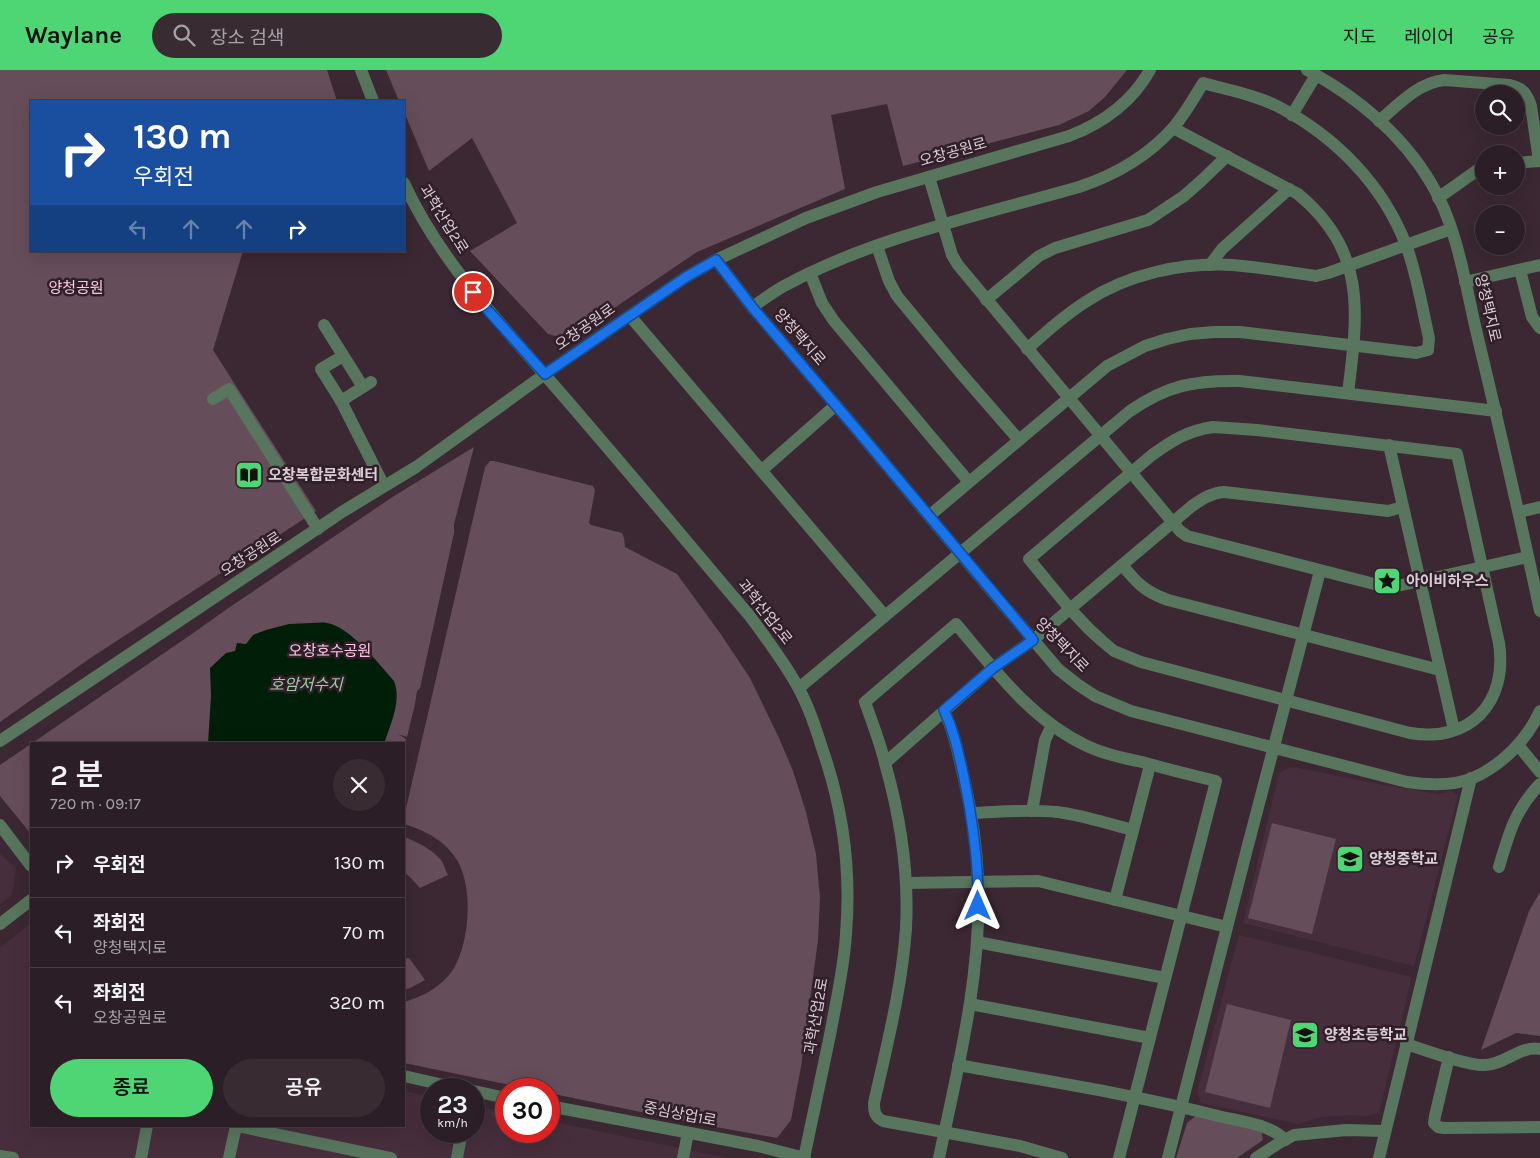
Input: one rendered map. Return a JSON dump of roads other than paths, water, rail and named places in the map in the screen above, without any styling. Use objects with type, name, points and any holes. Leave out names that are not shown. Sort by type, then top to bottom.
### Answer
[{"type":"street","points":[[362,70],[373,100]]},
{"type":"street","name":"오창공원로","points":[[0,742],[318,529],[416,467],[545,374],[686,277],[716,260],[813,215],[878,192],[1088,129],[1113,113],[1125,102],[1135,92],[1150,70]]},
{"type":"street","points":[[1292,115],[1311,72]]},
{"type":"street","name":"양청택지로","points":[[1311,72],[1337,87],[1394,134],[1413,157],[1438,198],[1451,229],[1465,282],[1519,512],[1533,563],[1540,611]]},
{"type":"street","points":[[1379,120],[1417,90],[1435,81],[1444,80],[1517,87],[1524,91],[1531,106],[1540,161],[1525,162]]},
{"type":"street","points":[[752,307],[782,287],[810,273],[877,246],[1102,179],[1137,159],[1173,128],[1187,110],[1203,82],[1258,99],[1292,115],[1336,146],[1365,175],[1388,208],[1406,245],[1429,338],[1428,350],[1416,353],[1240,332],[1190,334],[1145,346],[1107,366],[928,516]]},
{"type":"street","points":[[1173,128],[1289,189],[1313,206],[1338,239],[1352,277],[1355,299],[1356,325],[1348,393]]},
{"type":"street","points":[[986,300],[1039,256],[1055,248],[1148,220],[1184,196],[1227,156]]},
{"type":"street","points":[[1438,198],[1475,172]]},
{"type":"street","points":[[929,177],[952,255],[958,265],[1172,522],[1187,536],[1382,586],[1402,585],[1482,567],[1533,563]]},
{"type":"street","name":"과학산업2로","points":[[405,185],[432,234],[484,306],[545,374],[749,615],[780,656],[808,707],[834,787],[841,822],[848,898],[846,935],[836,1002],[804,1158]]},
{"type":"street","points":[[1210,265],[1222,249],[1289,189]]},
{"type":"street","points":[[1027,349],[1087,301],[1127,281],[1182,267],[1210,265],[1233,265],[1316,276],[1451,229]]},
{"type":"street","points":[[877,246],[889,281],[897,296],[1019,440]]},
{"type":"street","name":"양청택지로","points":[[716,260],[752,307],[1033,640],[1058,668],[1095,696],[1130,711],[1407,782],[1426,784],[1441,784],[1471,778],[1492,767],[1518,745],[1540,711]]},
{"type":"street","points":[[1465,282],[1540,266]]},
{"type":"street","points":[[1520,270],[1532,317],[1540,328]]},
{"type":"street","points":[[810,273],[822,304],[834,321],[969,482]]},
{"type":"street","points":[[630,316],[885,616]]},
{"type":"street","points":[[324,324],[343,356],[367,384],[341,400]]},
{"type":"street","points":[[343,356],[320,369],[341,400],[384,486]]},
{"type":"street","points":[[799,688],[1130,411],[1145,400],[1170,389],[1200,382],[1240,381],[1496,411]]},
{"type":"street","points":[[213,399],[229,389],[318,529]]},
{"type":"street","points":[[762,470],[836,405]]},
{"type":"street","points":[[1213,427],[1257,430],[1389,446],[1457,454],[1502,659],[1498,683],[1486,708],[1466,725],[1454,730],[1435,735],[1410,733],[1175,672],[1126,656],[1114,651],[1089,629],[1030,559],[1171,441],[1199,429],[1213,427]]},
{"type":"street","points":[[1389,446],[1454,730]]},
{"type":"street","points":[[886,763],[993,668],[1033,640],[1172,522],[1205,497],[1224,492],[1388,511],[1403,508]]},
{"type":"street","points":[[1519,512],[1540,507]]},
{"type":"street","points":[[1122,565],[1137,584],[1155,596],[1440,670]]},
{"type":"street","points":[[1168,1158],[1320,571]]},
{"type":"street","points":[[1062,1158],[1020,1146],[883,1121],[876,1116],[874,1110],[903,959],[906,927],[906,883],[902,845],[886,763],[865,702],[956,624],[1024,702],[1052,725],[1098,750],[1216,781],[1118,1158]]},
{"type":"street","points":[[939,1158],[970,1004],[977,942],[978,882],[977,853],[971,813],[953,729],[944,710]]},
{"type":"street","points":[[1032,811],[1045,740],[1052,725]]},
{"type":"street","points":[[1518,745],[1540,772]]},
{"type":"street","points":[[1115,900],[1150,765]]},
{"type":"street","points":[[1379,1158],[1471,778]]},
{"type":"street","points":[[1499,866],[1516,817],[1524,801],[1540,784]]},
{"type":"street","points":[[971,813],[1032,811],[1076,815],[1133,830]]},
{"type":"street","points":[[0,825],[30,865]]},
{"type":"street","points":[[906,883],[1038,881],[1227,927]]},
{"type":"street","points":[[0,924],[30,901]]},
{"type":"street","points":[[977,942],[1166,978]]},
{"type":"street","points":[[970,1004],[1150,1038]]},
{"type":"street","points":[[1406,1044],[1470,1064],[1483,1066],[1491,1065],[1527,1050],[1540,1049]]},
{"type":"street","points":[[1449,1057],[1435,1116],[1434,1123],[1438,1127],[1540,1127]]},
{"type":"street","points":[[958,1065],[1182,1107],[1272,1129],[1285,1140]]},
{"type":"street","points":[[405,1076],[420,1080]]},
{"type":"street","name":"중심상업1로","points":[[560,1108],[758,1146],[804,1158]]},
{"type":"street","points":[[141,1158],[147,1127]]},
{"type":"street","points":[[229,1158],[237,1127]]},
{"type":"street","points":[[242,1127],[391,1158]]},
{"type":"street","points":[[1256,1158],[1294,1135],[1327,1131],[1385,1130]]},
{"type":"street","points":[[683,1158],[688,1133]]},
{"type":"street","points":[[457,1158],[460,1143]]},
{"type":"street","points":[[0,1156],[14,1158]]},
{"type":"water","name":"호암저수지","points":[[327,623],[336,626],[354,638],[394,681],[397,697],[396,705],[385,742],[208,742],[211,696],[210,668],[226,653],[235,651],[237,643],[246,644],[253,635],[289,624]]},
{"type":"place","name":"오창복합문화센터","points":[[249,475]]},
{"type":"place","name":"아이비하우스","points":[[1387,581]]},
{"type":"place","name":"양청중학교","points":[[1350,859]]},
{"type":"place","name":"양청초등학교","points":[[1305,1035]]},
{"type":"park label","name":"양청공원","points":[[76,288]]},
{"type":"park label","name":"오창호수공원","points":[[330,651]]}]
